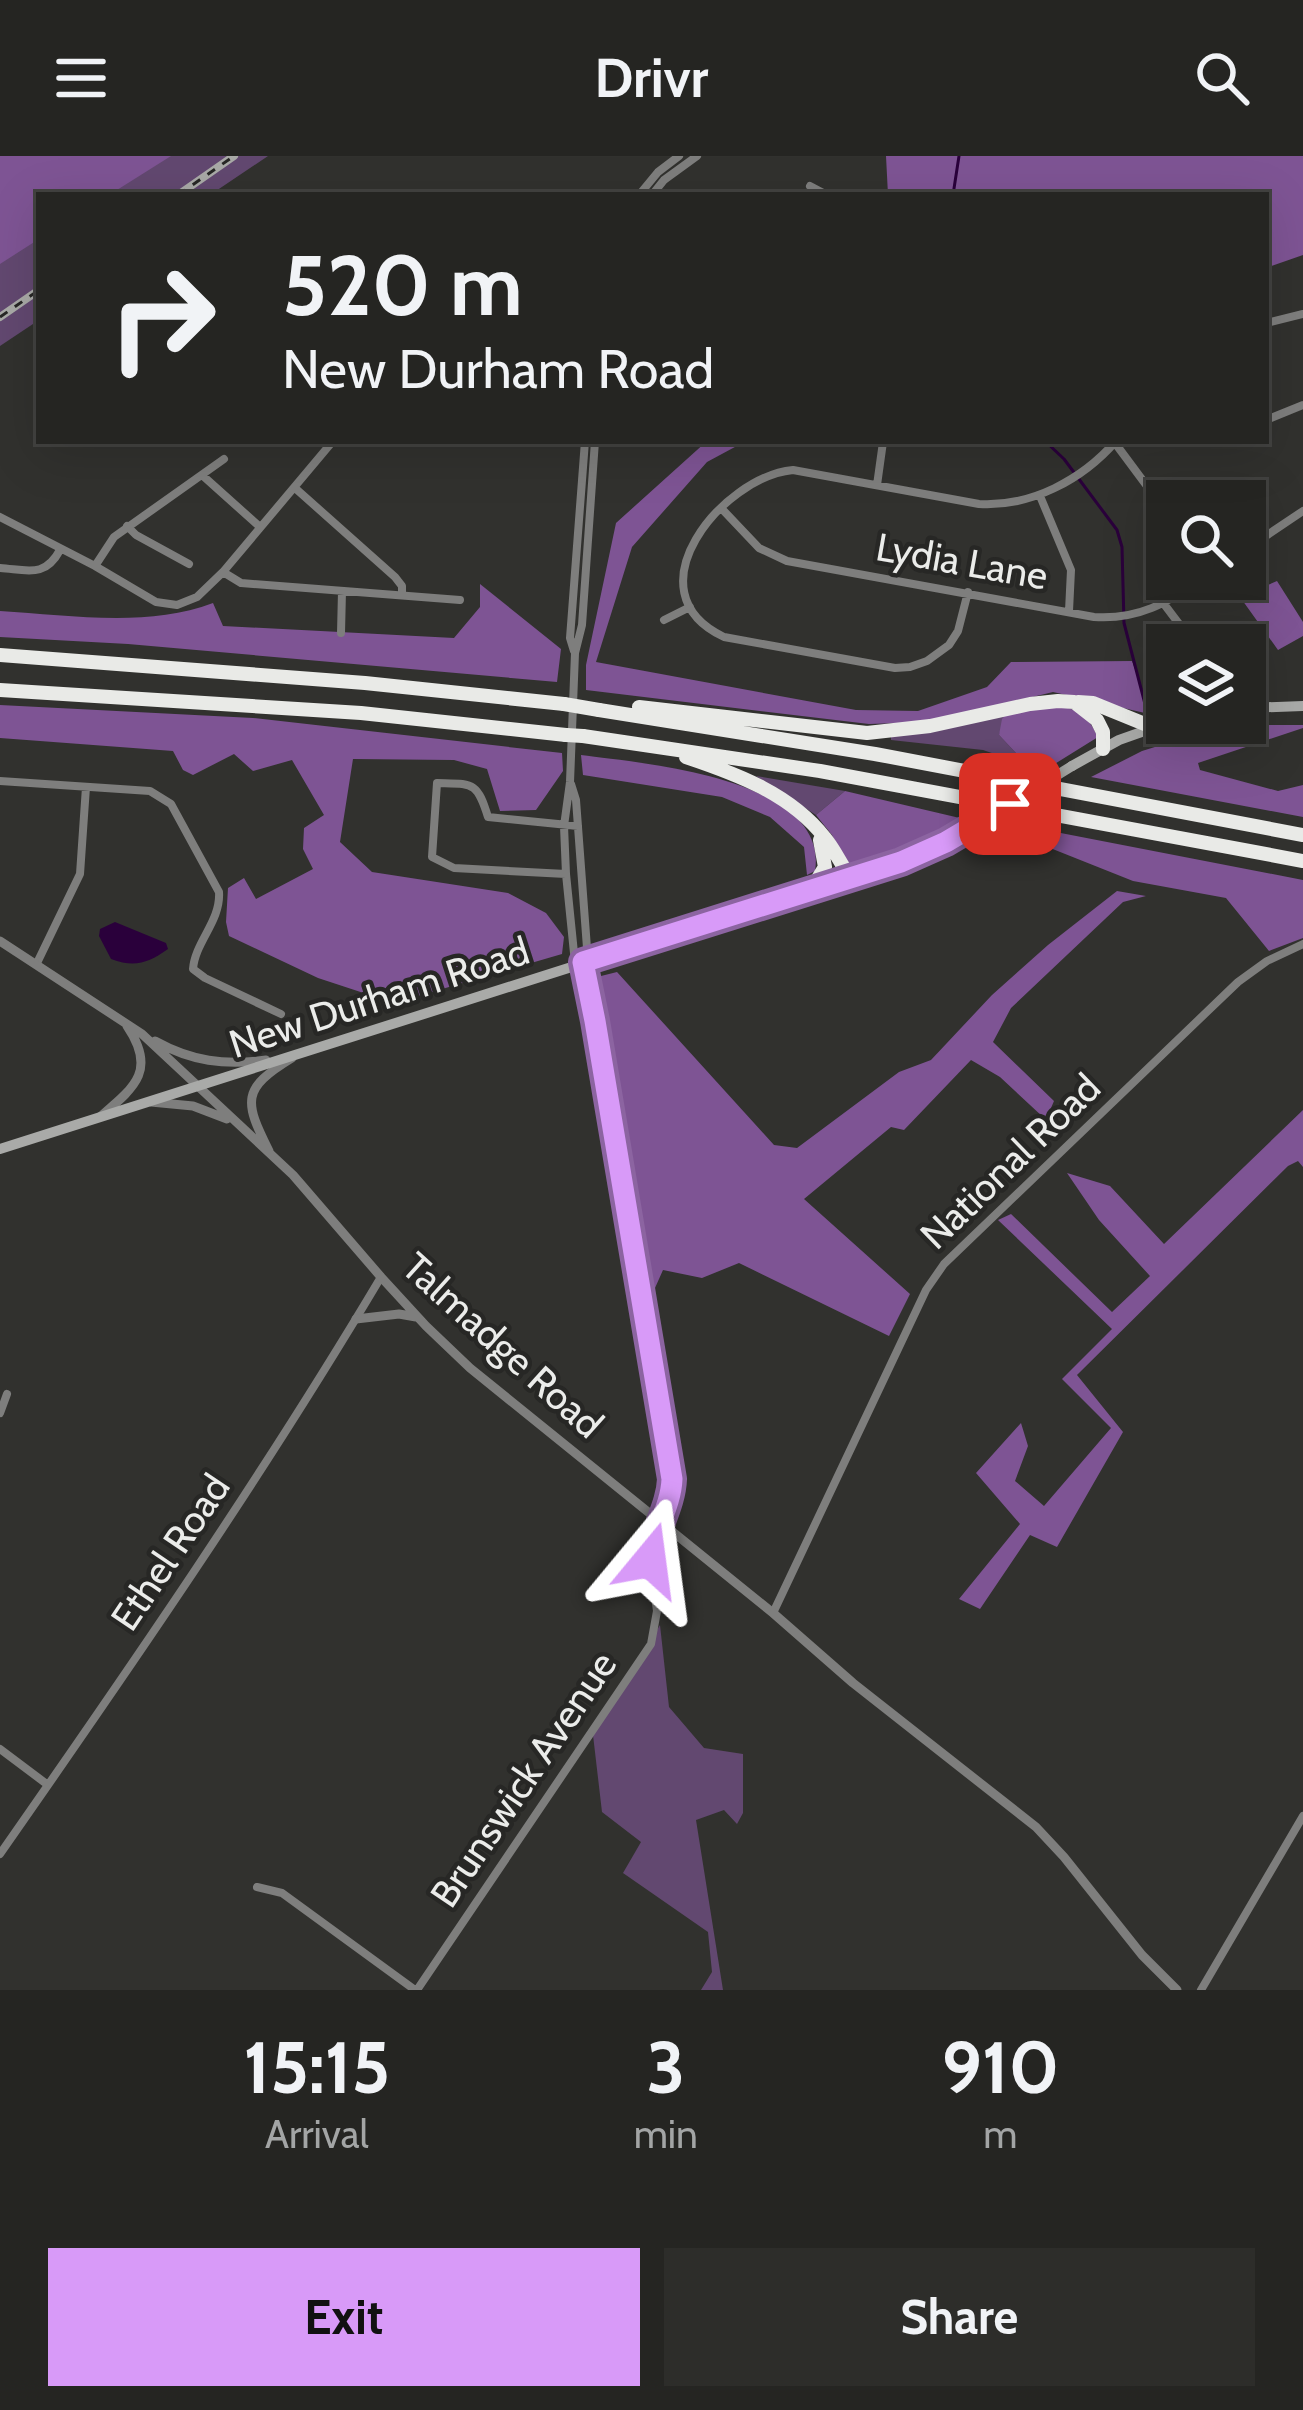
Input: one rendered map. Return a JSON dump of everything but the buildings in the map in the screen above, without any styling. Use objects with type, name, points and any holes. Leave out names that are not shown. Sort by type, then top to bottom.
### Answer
[{"type":"highway","points":[[0,656],[365,683],[564,704],[875,754],[1303,835]]},
{"type":"highway","points":[[0,690],[361,713],[653,745],[841,774],[1303,861]]},
{"type":"highway","points":[[616,712],[626,705],[867,733],[930,726],[1058,700],[1093,704],[1146,721]]},
{"type":"highway","points":[[1074,703],[1097,720],[1103,731],[1103,749]]},
{"type":"highway","points":[[653,745],[757,784],[782,799],[813,824],[851,878]]},
{"type":"highway","points":[[812,890],[825,861],[813,824]]},
{"type":"main road","points":[[1266,707],[1303,706]]},
{"type":"main road","name":"New Durham Road","points":[[0,1149],[920,854],[980,824],[1103,749],[1146,731]]},
{"type":"street","points":[[641,192],[679,156]]},
{"type":"street","points":[[654,192],[697,156]]},
{"type":"street","points":[[811,186],[822,192]]},
{"type":"street","points":[[1269,322],[1303,314]]},
{"type":"street","points":[[1269,419],[1303,405]]},
{"type":"street","points":[[0,518],[156,602],[177,605],[197,597],[223,572],[332,444]]},
{"type":"street","points":[[575,652],[569,638],[586,444]]},
{"type":"street","points":[[570,782],[576,800],[587,949],[583,962],[574,953],[565,826],[595,444]]},
{"type":"street","points":[[877,485],[883,444]]},
{"type":"street","points":[[968,592],[958,632],[949,645],[927,661],[895,668],[724,638],[702,623],[683,587],[686,555],[702,529],[760,478],[793,470],[992,505],[1040,496],[1113,444]]},
{"type":"street","points":[[1117,444],[1146,484]]},
{"type":"street","points":[[95,566],[114,537],[224,459]]},
{"type":"street","points":[[202,476],[260,527]]},
{"type":"street","points":[[295,488],[395,577],[402,595]]},
{"type":"street","points":[[1040,496],[1071,570],[1069,611]]},
{"type":"street","name":"Lydia Lane","points":[[722,508],[772,556],[1094,617],[1144,613],[1170,600]]},
{"type":"street","points":[[1266,536],[1303,511]]},
{"type":"street","points":[[128,526],[189,564]]},
{"type":"street","points":[[0,568],[39,571],[48,568],[60,550]]},
{"type":"street","points":[[223,572],[241,584],[460,599]]},
{"type":"street","points":[[341,634],[342,590]]},
{"type":"street","points":[[1164,604],[1180,624]]},
{"type":"street","points":[[664,620],[690,607]]},
{"type":"street","points":[[0,781],[150,791],[171,804],[219,892],[219,908],[193,969],[281,1014]]},
{"type":"street","points":[[566,874],[454,868],[431,857],[437,783],[470,784],[481,794],[488,818],[578,826]]},
{"type":"street","points":[[37,963],[80,874],[86,787]]},
{"type":"street","name":"Talmadge Road","points":[[0,941],[142,1034],[307,1190],[418,1318],[470,1368],[1036,1827],[1177,1990]]},
{"type":"street","name":"National Road","points":[[772,1613],[926,1290],[944,1264],[1238,982],[1303,944]]},
{"type":"street","name":"Brunswick Avenue","points":[[416,1990],[651,1644],[657,1610],[650,1560],[672,1479],[583,962]]},
{"type":"street","points":[[97,1119],[134,1088],[142,1069],[139,1049],[124,1022]]},
{"type":"street","points":[[142,1034],[173,1051],[210,1062],[295,1057]]},
{"type":"street","points":[[272,1155],[250,1101],[264,1077],[295,1057]]},
{"type":"street","points":[[152,1102],[193,1106],[237,1124]]},
{"type":"street","name":"Ethel Road","points":[[0,1854],[241,1500],[381,1277]]},
{"type":"street","points":[[356,1319],[399,1314],[418,1318]]},
{"type":"street","points":[[0,1413],[7,1394]]},
{"type":"street","points":[[0,1748],[48,1785]]},
{"type":"street","points":[[1202,1990],[1303,1816]]},
{"type":"street","points":[[257,1887],[282,1893],[416,1990]]},
{"type":"shaded area","points":[[0,156],[268,156],[214,192],[36,192],[36,322],[0,346]]},
{"type":"shaded area","points":[[0,156],[171,156],[114,192],[36,192],[36,241],[0,264]]},
{"type":"shaded area","points":[[886,156],[1303,156],[1303,255],[1269,267],[1269,192],[888,192]]},
{"type":"shaded area","points":[[704,444],[740,444],[707,462],[632,547],[596,662],[856,710],[918,711],[987,687],[1011,662],[1132,661],[1146,713],[1053,692],[929,722],[869,724],[586,690],[586,665],[616,523]]},
{"type":"shaded area","points":[[1277,581],[1303,622],[1303,636],[1278,650],[1266,633],[1266,624],[1259,624],[1242,600],[1266,600],[1266,586]]},
{"type":"shaded area","points":[[480,584],[561,649],[557,682],[0,637],[0,611],[135,618],[213,603],[223,626],[454,638],[480,607]]},
{"type":"shaded area","points":[[0,705],[253,718],[562,753],[563,771],[536,810],[500,811],[487,769],[454,760],[353,759],[340,842],[372,872],[508,893],[546,913],[564,937],[562,954],[394,1003],[318,978],[229,936],[226,922],[228,888],[244,878],[256,899],[313,869],[303,849],[304,828],[324,815],[292,760],[253,771],[234,754],[193,775],[183,770],[173,751],[0,738]]},
{"type":"shaded area","points":[[1046,705],[1078,712],[1098,737],[1045,770],[1027,765],[999,735],[1007,713]]},
{"type":"shaded area","points":[[1007,713],[999,735],[1027,765],[983,750],[891,740],[891,736]]},
{"type":"shaded area","points":[[1266,725],[1303,725],[1303,728],[1266,740]]},
{"type":"shaded area","points":[[1165,744],[1255,744],[1198,763],[1200,770],[1278,791],[1303,785],[1303,817],[1091,777]]},
{"type":"shaded area","points":[[581,755],[686,771],[764,796],[793,815],[812,840],[815,871],[807,875],[804,847],[770,817],[722,797],[583,775]]},
{"type":"shaded area","points":[[756,776],[845,791],[816,815]]},
{"type":"shaded area","points":[[845,791],[964,819],[912,845],[853,864],[846,862],[816,815]]},
{"type":"shaded area","points":[[1035,828],[1303,880],[1303,938],[1269,951],[1226,898],[1133,881],[1030,840]]},
{"type":"shaded area","points":[[1117,891],[1146,896],[1123,902],[1011,1008],[993,1042],[1054,1101],[1051,1108],[1057,1130],[1000,1077],[971,1060],[904,1130],[891,1127],[804,1199],[910,1294],[889,1336],[739,1263],[702,1278],[663,1270],[651,1297],[597,977],[617,972],[774,1145],[797,1148],[899,1072],[931,1060],[992,995]]},
{"type":"shaded area","points":[[115,922],[166,943],[168,949],[141,963],[111,959],[99,936],[100,929]]},
{"type":"shaded area","points":[[1303,1110],[1303,1167],[1298,1161],[1288,1166],[1077,1375],[1123,1432],[1057,1547],[1030,1535],[980,1609],[959,1599],[1020,1524],[976,1473],[1021,1423],[1028,1446],[1015,1481],[1044,1506],[1111,1428],[1062,1379],[1112,1329],[998,1220],[1011,1214],[1112,1312],[1150,1276],[1099,1220],[1067,1173],[1110,1186],[1164,1244]]},
{"type":"shaded area","points":[[660,1625],[669,1707],[704,1748],[743,1754],[743,1813],[737,1824],[724,1810],[696,1820],[723,1990],[701,1990],[712,1972],[708,1932],[623,1873],[641,1842],[602,1812],[593,1735]]},
{"type":"waterway","points":[[953,192],[959,156]]},
{"type":"waterway","points":[[1048,444],[1117,530],[1122,547],[1124,623],[1145,704]]},
{"type":"railway","points":[[182,192],[234,156]]},
{"type":"railway","points":[[0,317],[36,292]]},
{"type":"route","points":[[650,1560],[672,1479],[583,962],[901,862],[1010,804]]}]
